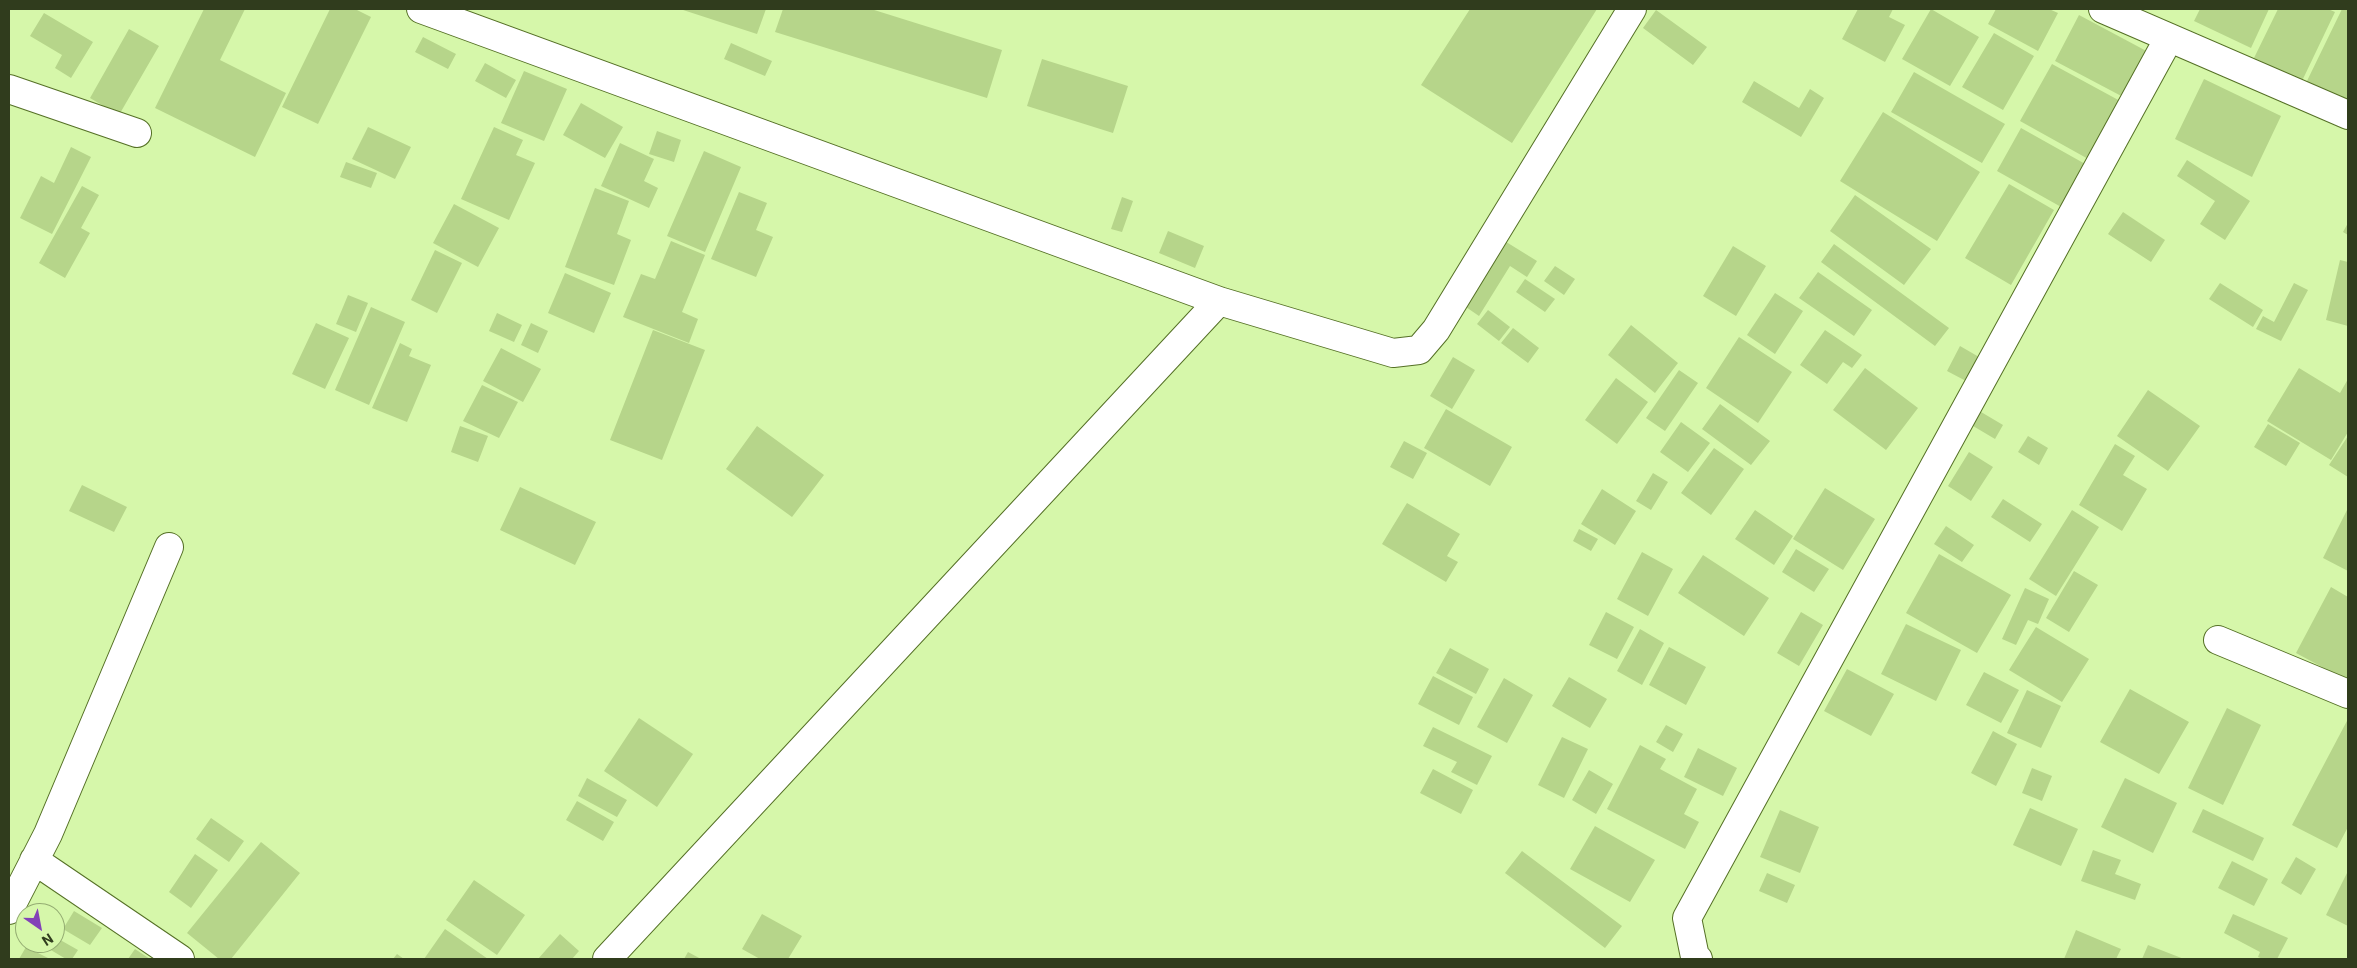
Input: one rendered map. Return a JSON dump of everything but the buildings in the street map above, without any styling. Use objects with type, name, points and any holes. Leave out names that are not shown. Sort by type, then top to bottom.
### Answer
[{"type":"street","points":[[421,9],[1218,301],[1393,353],[1419,350],[1436,330],[1632,9]]},
{"type":"street","points":[[2103,9],[2348,115]]},
{"type":"street","points":[[1698,959],[1695,957],[1687,918],[2168,38]]},
{"type":"street","points":[[9,89],[137,133]]},
{"type":"street","points":[[607,959],[1218,301]]},
{"type":"street","points":[[9,910],[34,860],[168,547]]},
{"type":"street","points":[[2218,640],[2348,694]]},
{"type":"street","points":[[34,860],[180,959]]}]
